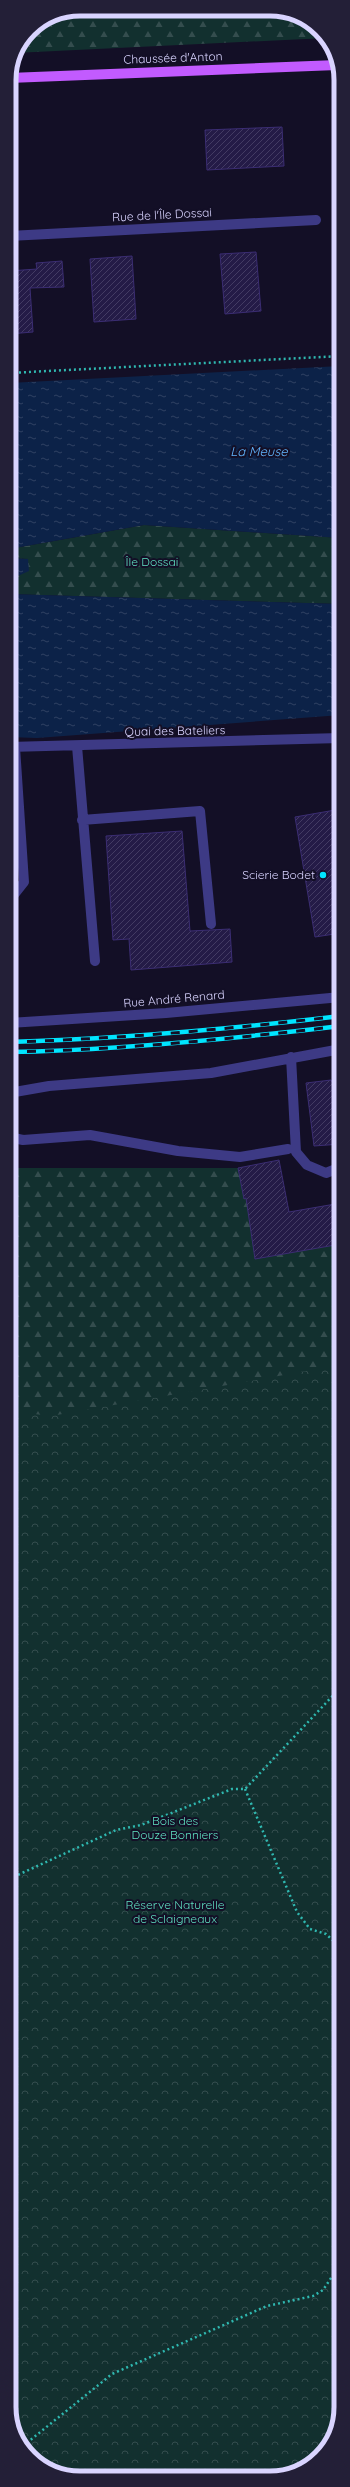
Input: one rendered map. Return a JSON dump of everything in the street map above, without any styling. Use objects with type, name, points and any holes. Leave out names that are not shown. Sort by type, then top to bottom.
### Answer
[{"type":"main road","name":"Chaussée d'Anton","points":[[16,78],[333,65]]},
{"type":"street","name":"Rue de l'Île Dossai","points":[[16,236],[316,220]]},
{"type":"street","name":"Quai des Bateliers","points":[[16,747],[334,738]]},
{"type":"street","points":[[77,746],[95,961]]},
{"type":"street","points":[[16,792],[24,882],[16,892]]},
{"type":"street","points":[[82,820],[200,811],[211,924]]},
{"type":"street","name":"Rue André Renard","points":[[16,1023],[166,1013],[334,998]]},
{"type":"street","points":[[16,1092],[49,1086],[211,1073],[334,1050]]},
{"type":"street","points":[[291,1057],[296,1152],[307,1165],[326,1173],[334,1170]]},
{"type":"street","points":[[16,1138],[23,1140],[90,1135],[178,1151],[240,1157],[288,1149]]},
{"type":"path","points":[[16,373],[334,356]]},
{"type":"path","points":[[16,1869],[18,1874],[116,1830],[141,1825],[232,1789],[245,1789],[334,1694]]},
{"type":"path","points":[[245,1789],[297,1912],[310,1929],[326,1934],[334,1941]]},
{"type":"path","points":[[27,2442],[112,2374],[267,2306],[313,2296],[323,2290],[334,2274]]},
{"type":"green space","points":[[80,16],[270,16],[287,18],[295,21],[306,27],[318,38],[22,53],[27,44],[44,27],[67,17]]},
{"type":"green space","name":"Île Dossai","points":[[144,525],[334,538],[334,604],[16,594],[16,576],[20,575],[28,559],[16,558],[16,548]]},
{"type":"green space","name":"Réserve Naturelle de Sclaigneaux","points":[[16,1168],[238,1168],[319,1248],[334,1245],[333,2420],[329,2432],[318,2449],[309,2458],[287,2469],[275,2471],[67,2470],[59,2468],[41,2458],[32,2449],[21,2432],[16,2412]]},
{"type":"green space","name":"Réserve Naturelle de Sclaigneaux","points":[[334,1366],[334,2407],[333,2420],[329,2432],[318,2449],[309,2458],[287,2469],[275,2471],[67,2470],[59,2468],[41,2458],[25,2439],[18,2424],[16,2412],[16,1412],[51,1416]]},
{"type":"water","name":"La Meuse","points":[[334,366],[334,538],[144,525],[16,548],[16,383]]},
{"type":"water","points":[[16,558],[28,559],[29,571],[16,576]]},
{"type":"water","points":[[16,594],[334,604],[334,716],[37,738],[16,737]]},
{"type":"building","points":[[282,127],[284,166],[207,170],[205,130]]},
{"type":"building","points":[[256,252],[261,311],[225,314],[220,254]]},
{"type":"building","points":[[132,256],[136,319],[94,322],[90,259]]},
{"type":"building","points":[[62,261],[64,287],[30,288],[33,332],[16,333],[16,270],[37,269],[36,263]]},
{"type":"building","name":"Scierie Bodet","points":[[334,810],[334,934],[315,937],[295,817]]},
{"type":"building","points":[[182,831],[190,931],[230,929],[232,962],[131,970],[129,939],[113,940],[106,836]]},
{"type":"building","points":[[331,1080],[332,1082],[334,1082],[334,1145],[314,1146],[306,1083]]},
{"type":"building","points":[[279,1160],[289,1212],[334,1204],[334,1245],[255,1259],[246,1198],[244,1199],[238,1168]]},
{"type":"railway","points":[[16,1042],[175,1033],[334,1017]]},
{"type":"railway","points":[[16,1052],[92,1049],[175,1043],[334,1027]]},
{"type":"place","name":"Scierie Bodet","points":[[323,875]]},
{"type":"park label","name":"Bois des Douze Bonniers","points":[[175,1828]]}]
